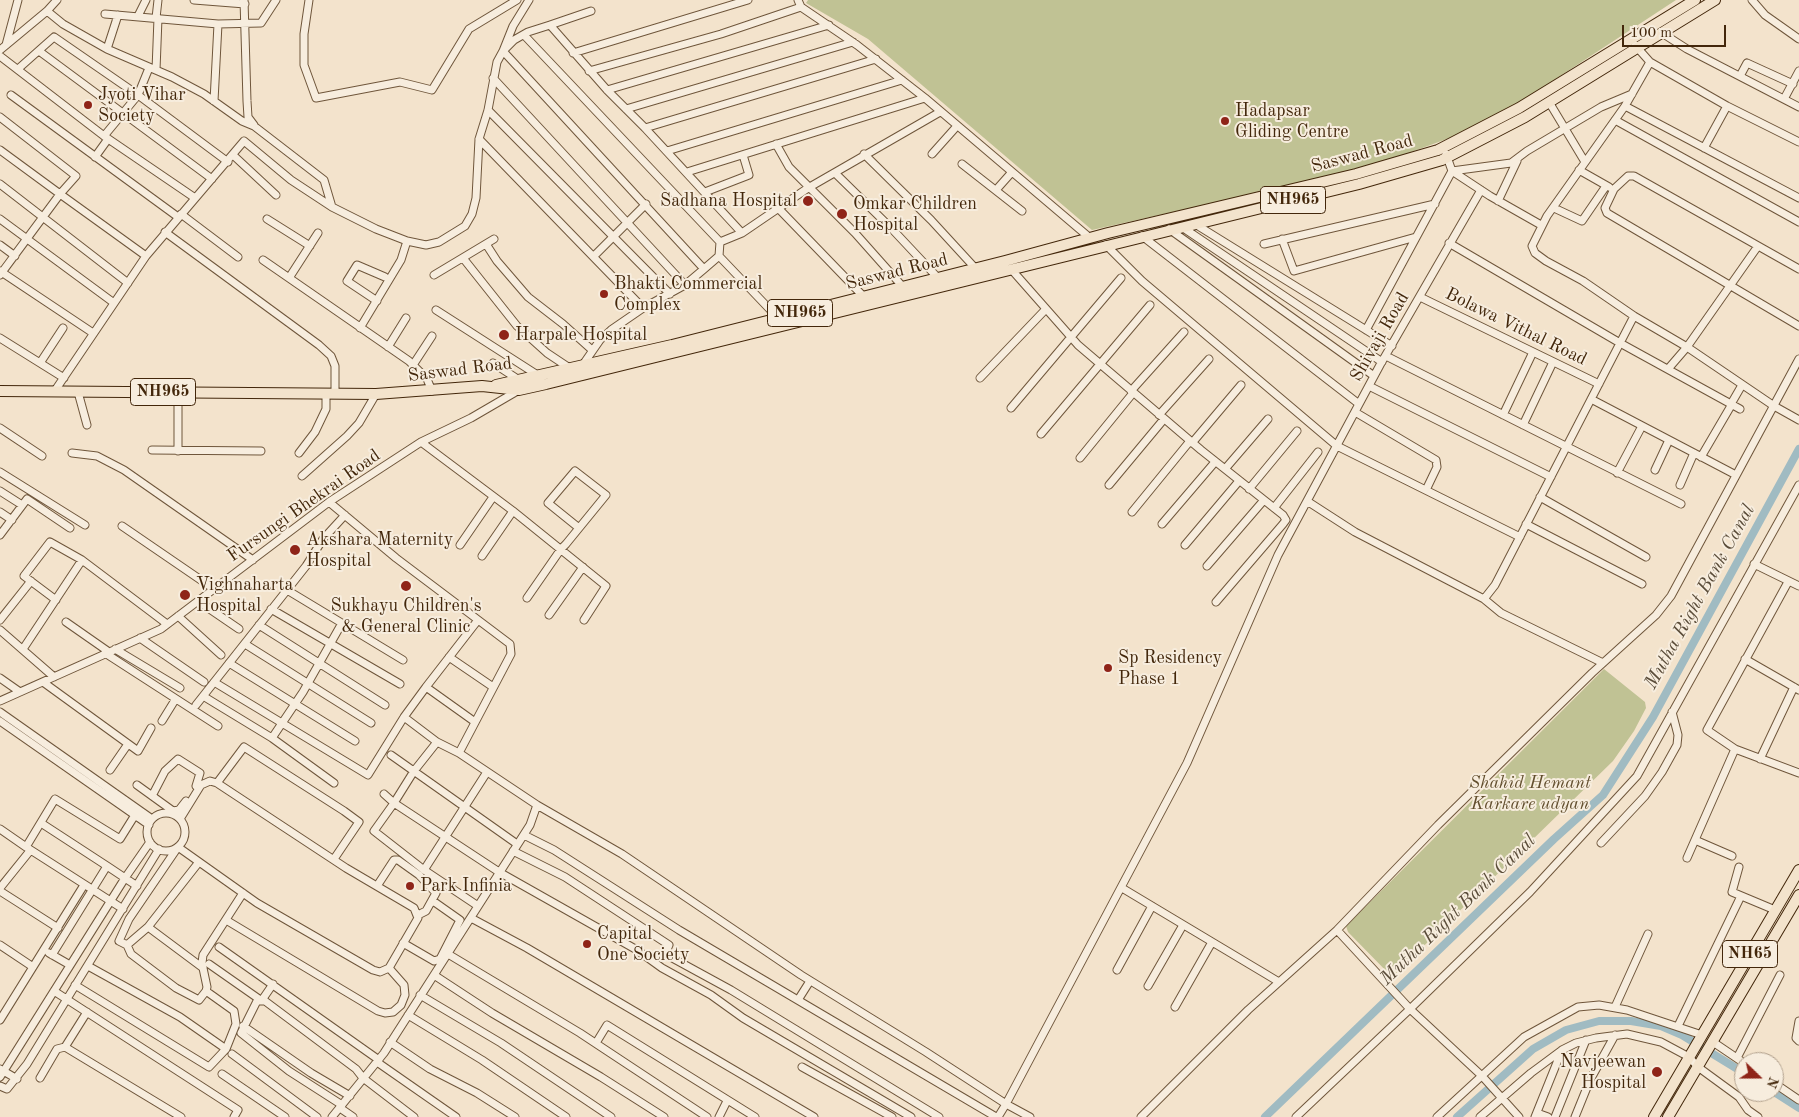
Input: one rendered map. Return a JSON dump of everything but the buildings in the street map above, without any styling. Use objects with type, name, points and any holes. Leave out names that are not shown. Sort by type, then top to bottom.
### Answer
[{"type":"highway","name":"Saswad Road","points":[[519,385],[538,375],[571,369],[904,287],[1090,238],[1476,144],[1549,102],[1635,44],[1695,0]]},
{"type":"highway","name":"Saswad Road","points":[[0,391],[376,394],[546,384],[1359,184],[1445,152],[1635,44],[1662,33],[1715,0]]},
{"type":"highway","name":"NH65","points":[[1654,1117],[1799,870]]},
{"type":"highway","name":"NH65","points":[[1668,1117],[1799,895]]},
{"type":"street","points":[[3,48],[18,0]]},
{"type":"street","points":[[3,48],[47,12],[57,0]]},
{"type":"street","points":[[138,16],[146,0]]},
{"type":"street","points":[[95,157],[106,138],[138,95],[153,69],[158,0]]},
{"type":"street","points":[[194,0],[245,2],[244,23],[248,116],[254,126]]},
{"type":"street","points":[[105,14],[218,24],[261,23],[276,0]]},
{"type":"street","points":[[309,0],[304,34],[304,65],[316,98],[400,82],[432,90],[469,30],[517,0]]},
{"type":"street","points":[[54,392],[146,256],[244,141],[291,180],[332,207],[376,229],[407,241],[426,245],[439,242],[464,226],[472,214],[476,198],[479,139],[488,110],[497,62],[513,26],[529,0]]},
{"type":"street","points":[[573,53],[748,0]]},
{"type":"street","points":[[1752,0],[1765,15],[1799,40]]},
{"type":"street","points":[[589,71],[721,34],[800,3],[876,58],[1090,238]]},
{"type":"street","points":[[503,51],[524,34],[591,11]]},
{"type":"street","points":[[47,12],[107,49],[153,69],[214,101],[229,114],[254,126],[324,180],[332,207]]},
{"type":"street","points":[[107,49],[118,15]]},
{"type":"street","points":[[214,101],[218,24]]},
{"type":"street","points":[[550,25],[589,71],[687,172],[742,233]]},
{"type":"street","points":[[607,90],[829,25]]},
{"type":"street","points":[[1662,33],[1799,107]]},
{"type":"street","points":[[524,34],[720,242],[719,256],[685,285],[643,308],[611,330],[592,350],[582,366]]},
{"type":"street","points":[[18,69],[54,37],[138,95],[228,162]]},
{"type":"street","points":[[626,109],[853,42]]},
{"type":"street","points":[[1635,44],[1650,62],[1728,106],[1799,142]]},
{"type":"street","points":[[39,51],[122,115],[212,180]]},
{"type":"street","points":[[503,51],[704,269]]},
{"type":"street","points":[[0,56],[106,138],[195,198]]},
{"type":"street","points":[[645,128],[876,58]]},
{"type":"street","points":[[1650,62],[1626,106],[1541,225],[1532,246],[1535,253],[1583,281],[1634,316],[1687,347],[1774,406],[1799,420]]},
{"type":"street","points":[[1740,76],[1747,63],[1793,84]]},
{"type":"street","points":[[1784,99],[1799,71]]},
{"type":"street","points":[[493,78],[685,285]]},
{"type":"street","points":[[666,151],[902,80]]},
{"type":"street","points":[[1452,171],[1511,164],[1601,107],[1632,94]]},
{"type":"street","points":[[11,95],[95,157],[238,257]]},
{"type":"street","points":[[687,172],[925,98]]},
{"type":"street","points":[[1549,102],[1585,162]]},
{"type":"street","points":[[1626,106],[1799,198]]},
{"type":"street","points":[[1704,148],[1728,106]]},
{"type":"street","points":[[488,110],[670,294]]},
{"type":"street","points":[[720,242],[742,233],[808,188],[864,154],[940,112]]},
{"type":"street","points":[[0,116],[76,176],[60,194],[15,256],[1,272],[94,333]]},
{"type":"street","points":[[1615,120],[1799,222]]},
{"type":"street","points":[[932,154],[957,126]]},
{"type":"street","points":[[479,139],[643,308]]},
{"type":"street","points":[[776,144],[789,167],[904,287]]},
{"type":"street","points":[[0,150],[146,256]]},
{"type":"street","points":[[1445,152],[1452,171],[1498,201],[1541,225]]},
{"type":"street","points":[[864,154],[931,220],[976,269]]},
{"type":"street","points":[[233,155],[276,195]]},
{"type":"street","points":[[705,192],[749,175],[742,155]]},
{"type":"street","points":[[1498,201],[1518,158]]},
{"type":"street","points":[[962,164],[1022,212]]},
{"type":"street","points":[[1579,170],[1614,189]]},
{"type":"street","points":[[1366,330],[1452,171]]},
{"type":"street","points":[[996,190],[1012,172]]},
{"type":"street","points":[[835,173],[938,278]]},
{"type":"street","points":[[1799,269],[1641,179],[1628,176],[1614,189],[1605,208],[1607,213],[1799,326]]},
{"type":"street","points":[[0,184],[128,283]]},
{"type":"street","points":[[1554,208],[1582,221],[1606,186]]},
{"type":"street","name":"Shivaji Road","points":[[997,1117],[1006,1104],[1122,888],[1187,763],[1278,555],[1374,376],[1481,190]]},
{"type":"street","points":[[594,256],[646,204]]},
{"type":"street","points":[[1264,244],[1434,204]]},
{"type":"street","points":[[779,209],[864,296]]},
{"type":"street","points":[[0,219],[114,303]]},
{"type":"street","points":[[268,219],[310,246]]},
{"type":"street","points":[[1194,224],[1392,346]]},
{"type":"street","points":[[1182,226],[1384,359],[1524,425],[1681,504]]},
{"type":"street","points":[[1169,230],[1374,376]]},
{"type":"street","points":[[165,232],[331,356],[335,366],[326,409],[315,432],[299,453]]},
{"type":"street","points":[[289,278],[318,233]]},
{"type":"street","points":[[1142,236],[1359,404]]},
{"type":"street","points":[[1282,240],[1294,271],[1416,237]]},
{"type":"street","points":[[434,275],[494,239]]},
{"type":"street","points":[[360,328],[401,260],[407,241]]},
{"type":"street","points":[[1450,243],[1620,343],[1740,409]]},
{"type":"street","points":[[486,244],[497,261],[528,297],[563,324],[592,350]]},
{"type":"street","points":[[0,245],[15,256]]},
{"type":"street","points":[[1106,245],[1142,281],[1337,446],[1520,537]]},
{"type":"street","points":[[1668,369],[1687,347],[1758,246]]},
{"type":"street","points":[[719,256],[778,318]]},
{"type":"street","points":[[463,258],[517,326],[547,353],[571,369]]},
{"type":"street","points":[[263,260],[413,365],[427,379],[432,391]]},
{"type":"street","points":[[377,301],[347,281],[357,264],[385,277]]},
{"type":"street","points":[[1011,269],[1071,338],[1191,442],[1274,508],[1286,520],[1216,602]]},
{"type":"street","points":[[1011,408],[1120,278]]},
{"type":"street","name":"Bolawa Vithal Road","points":[[1420,297],[1599,384]]},
{"type":"street","points":[[1041,434],[1099,363],[1150,305]]},
{"type":"street","points":[[436,310],[538,375],[546,384]]},
{"type":"street","points":[[980,378],[1045,310]]},
{"type":"street","points":[[1484,599],[1495,585],[1634,316]]},
{"type":"street","points":[[388,347],[406,318]]},
{"type":"street","points":[[40,363],[63,328]]},
{"type":"street","points":[[1080,458],[1132,392],[1184,332]]},
{"type":"street","points":[[413,365],[432,336]]},
{"type":"street","points":[[0,338],[64,378]]},
{"type":"street","points":[[1503,415],[1533,352]]},
{"type":"street","points":[[1142,1117],[1248,1010],[1337,930],[1438,826],[1603,663],[1664,606],[1799,359]]},
{"type":"street","points":[[1109,485],[1209,360]]},
{"type":"street","points":[[1524,425],[1553,362]]},
{"type":"street","points":[[493,363],[519,385]]},
{"type":"street","name":"Fursungi Bhekrai Road","points":[[0,701],[167,624],[330,502],[421,442],[471,418],[519,385]]},
{"type":"street","points":[[1132,512],[1241,385]]},
{"type":"street","points":[[1680,485],[1742,385]]},
{"type":"street","points":[[1369,386],[1551,477]]},
{"type":"street","points":[[78,392],[87,425]]},
{"type":"street","points":[[178,392],[178,451]]},
{"type":"street","points":[[302,476],[353,429],[376,394]]},
{"type":"street","points":[[1591,399],[1736,475]]},
{"type":"street","points":[[1355,412],[1436,460],[1438,467],[1426,490]]},
{"type":"street","points":[[1225,469],[1268,419]]},
{"type":"street","points":[[1617,473],[1642,426]]},
{"type":"street","points":[[0,428],[42,456]]},
{"type":"street","points":[[1249,488],[1297,431]]},
{"type":"street","points":[[1655,470],[1670,440]]},
{"type":"street","points":[[421,442],[513,511],[606,586],[584,620]]},
{"type":"street","points":[[152,450],[261,451]]},
{"type":"street","points":[[1274,508],[1318,452]]},
{"type":"street","points":[[72,453],[97,456],[124,470],[253,560]]},
{"type":"street","points":[[1162,524],[1215,462]]},
{"type":"street","points":[[527,598],[561,549],[579,528],[606,496],[575,471],[548,503],[579,528]]},
{"type":"street","points":[[0,472],[85,525]]},
{"type":"street","points":[[1185,545],[1240,481]]},
{"type":"street","points":[[1296,1117],[1408,1007],[1530,892],[1637,776],[1799,485]]},
{"type":"street","points":[[0,490],[22,505]]},
{"type":"street","points":[[460,545],[493,497]]},
{"type":"street","points":[[1540,497],[1646,557]]},
{"type":"street","points":[[0,535],[27,499],[70,528]]},
{"type":"street","points":[[1207,566],[1264,500]]},
{"type":"street","points":[[1307,501],[1355,532],[1484,599],[1501,613],[1603,663]]},
{"type":"street","points":[[330,502],[396,558],[504,638],[512,649],[459,753]]},
{"type":"street","points":[[482,556],[513,511]]},
{"type":"street","points":[[0,512],[12,520]]},
{"type":"street","points":[[196,705],[246,644],[324,539],[345,515]]},
{"type":"street","points":[[1526,524],[1642,584]]},
{"type":"street","points":[[122,526],[214,589]]},
{"type":"street","points":[[56,600],[24,576],[50,542],[82,560],[167,624]]},
{"type":"street","points":[[23,649],[82,560]]},
{"type":"street","points":[[1754,564],[1799,586]]},
{"type":"street","points":[[550,615],[583,567]]},
{"type":"street","points":[[0,620],[31,581]]},
{"type":"street","points":[[1788,582],[1707,730],[1735,749],[1799,773]]},
{"type":"street","points":[[287,590],[404,660]]},
{"type":"street","points":[[198,601],[240,628]]},
{"type":"street","points":[[271,609],[400,684]]},
{"type":"street","points":[[178,616],[221,655]]},
{"type":"street","points":[[214,682],[368,775],[404,716],[478,620]]},
{"type":"street","points":[[66,622],[110,651],[175,700],[218,726]]},
{"type":"street","points":[[272,738],[295,704],[342,623]]},
{"type":"street","points":[[259,625],[385,705]]},
{"type":"street","points":[[0,630],[54,677]]},
{"type":"street","points":[[140,638],[204,682]]},
{"type":"street","points":[[246,644],[371,723]]},
{"type":"street","points":[[110,651],[180,688]]},
{"type":"street","points":[[449,657],[493,687]]},
{"type":"street","points":[[1745,659],[1796,689],[1760,759]]},
{"type":"street","points":[[229,663],[355,741]]},
{"type":"street","points":[[0,678],[20,692]]},
{"type":"street","points":[[43,682],[138,750],[151,728]]},
{"type":"street","points":[[426,687],[475,722]]},
{"type":"street","points":[[203,696],[272,738],[334,783]]},
{"type":"street","points":[[162,721],[175,700]]},
{"type":"street","points":[[0,712],[150,822]]},
{"type":"street","points":[[1601,844],[1645,796],[1662,772],[1677,745],[1678,735],[1672,712]]},
{"type":"street","points":[[404,716],[437,742],[459,753],[537,805],[622,854],[810,981],[926,1052],[1006,1104],[1030,1117]]},
{"type":"street","points":[[0,721],[135,815],[150,822]]},
{"type":"street","points":[[437,742],[414,771],[374,831],[424,870],[478,906]]},
{"type":"street","points":[[110,770],[128,744]]},
{"type":"street","points":[[217,783],[244,747],[344,811],[359,822],[334,859]]},
{"type":"street","points":[[1687,858],[1735,749]]},
{"type":"street","points":[[391,755],[515,847],[565,877],[669,945],[665,954],[731,990],[939,1117]]},
{"type":"street","points":[[152,796],[166,772],[178,759],[200,773],[197,787],[180,819]]},
{"type":"street","points":[[424,870],[488,772]]},
{"type":"street","points":[[197,787],[205,781],[217,783],[414,908],[418,915]]},
{"type":"street","points":[[136,785],[173,810],[185,807]]},
{"type":"street","points":[[384,794],[445,838],[499,872],[637,950],[662,968],[711,995],[743,1018],[911,1117]]},
{"type":"street","points":[[58,928],[0,889],[28,850],[55,799],[120,839],[135,815]]},
{"type":"street","points":[[332,1117],[378,1061],[524,835],[530,825],[537,805]]},
{"type":"street","points":[[119,941],[129,920],[182,842],[185,830],[180,819],[175,815],[163,813],[150,822],[148,836],[150,842],[159,849],[169,850],[178,847]]},
{"type":"street","points":[[41,823],[137,886]]},
{"type":"street","points":[[1,831],[92,891],[123,909]]},
{"type":"street","points":[[524,835],[554,850],[679,930],[997,1117]]},
{"type":"street","points":[[1695,840],[1732,856]]},
{"type":"street","points":[[17,1078],[1,1072],[150,842]]},
{"type":"street","points":[[178,847],[243,893],[373,970],[380,972],[389,968],[418,915],[426,911],[436,893],[431,886],[398,860],[394,860],[377,886]]},
{"type":"street","points":[[0,1086],[8,1090],[17,1078],[159,849]]},
{"type":"street","points":[[127,945],[148,927],[198,862]]},
{"type":"street","points":[[52,955],[108,866]]},
{"type":"street","points":[[1739,867],[1730,890],[1775,910]]},
{"type":"street","points":[[0,1020],[84,885]]},
{"type":"street","points":[[1122,888],[1279,982]]},
{"type":"street","points":[[107,934],[127,945],[130,954],[196,1000],[202,998],[206,991],[206,966],[203,955],[243,893]]},
{"type":"street","points":[[1678,1026],[1741,896]]},
{"type":"street","points":[[404,943],[434,962],[440,959],[460,920],[433,901]]},
{"type":"street","points":[[1117,970],[1152,906]]},
{"type":"street","points":[[471,918],[534,952],[814,1117]]},
{"type":"street","points":[[226,920],[378,1011],[385,1013],[393,1012],[401,1005],[405,995],[404,985],[389,968]]},
{"type":"street","points":[[1148,986],[1183,925]]},
{"type":"street","points":[[148,927],[260,999],[356,1068],[363,1078],[414,1117]]},
{"type":"street","points":[[1337,930],[1408,1007],[1484,1077],[1519,1117]]},
{"type":"street","points":[[1615,1007],[1648,934]]},
{"type":"street","points":[[1175,1006],[1212,942]]},
{"type":"street","points":[[0,945],[33,967]]},
{"type":"street","points":[[219,946],[456,1117]]},
{"type":"street","points":[[44,950],[70,965]]},
{"type":"street","points":[[448,954],[596,1043],[708,1117]]},
{"type":"street","points":[[88,966],[180,1017],[226,1049]]},
{"type":"street","points":[[434,975],[492,1013],[601,1077],[664,1117]]},
{"type":"street","points":[[1745,1052],[1780,975]]},
{"type":"street","points":[[798,1000],[810,981]]},
{"type":"street","points":[[273,984],[254,1004],[241,1033],[289,1071],[353,1117]]},
{"type":"street","points":[[75,985],[206,1066],[212,1065],[226,1049],[236,1024],[234,1011],[206,991]]},
{"type":"street","points":[[54,991],[238,1110],[234,1117]]},
{"type":"street","points":[[420,996],[500,1043],[612,1117]]},
{"type":"street","points":[[1437,1117],[1484,1077],[1524,1037],[1578,1008],[1598,1005],[1615,1007],[1678,1026],[1702,1036]]},
{"type":"street","points":[[65,1048],[87,1012]]},
{"type":"street","points":[[408,1015],[482,1060],[566,1117]]},
{"type":"street","points":[[1799,1021],[1796,1038],[1799,1041]]},
{"type":"street","points":[[596,1043],[608,1025],[727,1101],[756,1117]]},
{"type":"street","points":[[243,1026],[311,1073],[350,1096]]},
{"type":"street","points":[[1575,1117],[1590,1080],[1615,1035]]},
{"type":"street","points":[[1480,1117],[1499,1096],[1562,1050],[1586,1040],[1615,1035],[1645,1036],[1690,1056],[1739,1097],[1748,1110],[1758,1117]]},
{"type":"street","points":[[1555,1117],[1586,1040]]},
{"type":"street","points":[[390,1042],[430,1069],[477,1093],[515,1117]]},
{"type":"street","points":[[1712,1043],[1734,1056]]},
{"type":"street","points":[[40,1078],[57,1049],[65,1048],[181,1117]]},
{"type":"street","points":[[1548,1117],[1536,1115],[1562,1050]]},
{"type":"street","points":[[232,1054],[317,1117]]},
{"type":"street","points":[[802,1067],[892,1117]]},
{"type":"street","points":[[222,1074],[285,1117]]},
{"type":"street","points":[[1784,1090],[1799,1100]]},
{"type":"street","points":[[719,1117],[727,1101]]},
{"type":"green space","name":"Hadapsar Gliding Centre","points":[[808,0],[1676,0],[1516,105],[1455,136],[1362,170],[1092,230],[868,39],[806,3]]},
{"type":"green space","name":"Shahid Hemant Karkare udyan","points":[[1604,669],[1645,702],[1646,708],[1634,731],[1613,761],[1392,977],[1348,932],[1346,926]]},
{"type":"waterway","name":"Mutha Right Bank Canal","points":[[1265,1117],[1554,839],[1603,795],[1653,717],[1799,449]]},
{"type":"waterway","points":[[1457,1117],[1533,1049],[1566,1030],[1599,1021],[1631,1021],[1661,1026],[1682,1035],[1734,1067]]},
{"type":"waterway","points":[[1784,1098],[1799,1108]]},
{"type":"place","name":"Jyoti Vihar Society","points":[[88,105]]},
{"type":"place","name":"Hadapsar Gliding Centre","points":[[1225,121]]},
{"type":"place","name":"Sadhana Hospital","points":[[808,201]]},
{"type":"place","name":"Omkar Children Hospital","points":[[842,214]]},
{"type":"place","name":"Bhakti Commercial Complex","points":[[604,294]]},
{"type":"place","name":"Harpale Hospital","points":[[504,335]]},
{"type":"place","name":"Akshara Maternity Hospital","points":[[295,550]]},
{"type":"place","name":"Sukhayu Children's & General Clinic","points":[[406,586]]},
{"type":"place","name":"Vighnaharta Hospital","points":[[185,595]]},
{"type":"place","name":"Sp Residency Phase 1","points":[[1108,668]]},
{"type":"place","name":"Park Infinia","points":[[410,886]]},
{"type":"place","name":"Capital One Society","points":[[587,944]]},
{"type":"place","name":"Navjeewan Hospital","points":[[1657,1072]]}]
